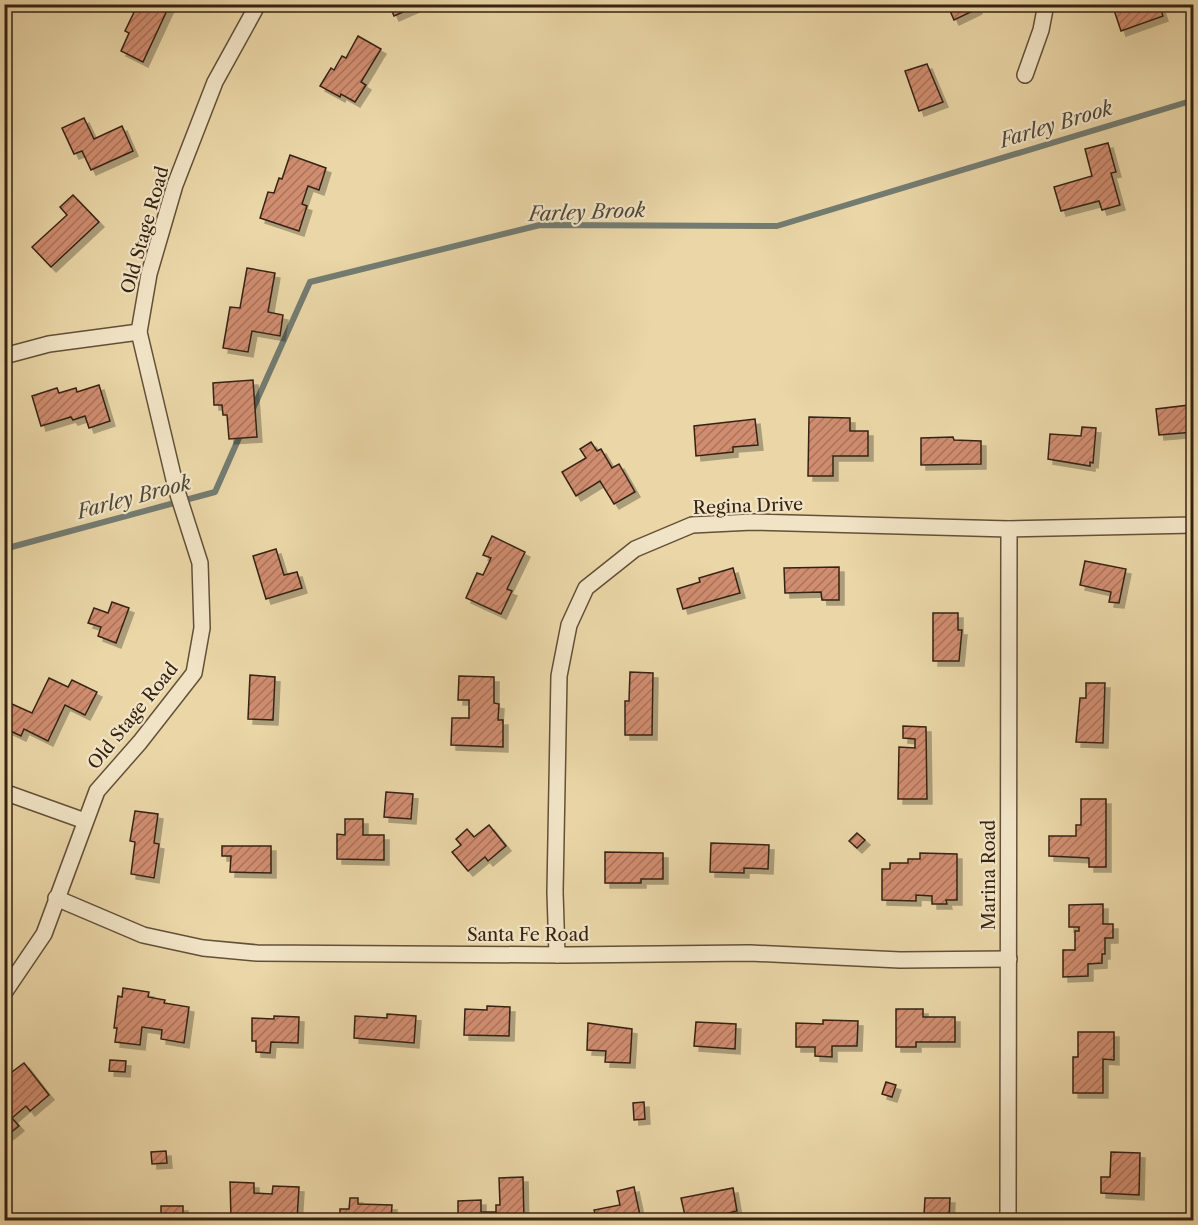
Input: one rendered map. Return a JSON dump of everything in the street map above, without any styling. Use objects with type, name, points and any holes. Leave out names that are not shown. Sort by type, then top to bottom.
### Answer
[{"type":"street","name":"Old Stage Road","points":[[4,993],[44,934],[97,791],[140,742],[194,673],[202,628],[200,563],[176,489],[139,332],[149,274],[175,185],[215,82],[258,4]]},
{"type":"street","points":[[1025,75],[1041,30],[1046,4]]},
{"type":"street","points":[[4,356],[49,344],[139,332]]},
{"type":"street","name":"Regina Drive","points":[[557,955],[555,892],[559,676],[569,625],[586,588],[635,549],[692,525],[752,522],[1009,529],[1194,525]]},
{"type":"street","name":"Marina Road","points":[[1008,1221],[1009,529]]},
{"type":"street","points":[[4,792],[85,820]]},
{"type":"street","name":"Santa Fe Road","points":[[56,898],[143,934],[203,948],[257,953],[557,955],[750,953],[900,960],[1008,959]]},
{"type":"building","points":[[138,4],[170,4],[143,62],[121,51],[129,33],[125,31]]},
{"type":"building","points":[[389,4],[421,4],[394,16]]},
{"type":"building","points":[[947,4],[975,4],[977,9],[954,20]]},
{"type":"building","points":[[1112,4],[1139,4],[1140,8],[1159,4],[1163,16],[1121,31]]},
{"type":"building","points":[[358,36],[381,49],[361,82],[366,85],[355,102],[320,86],[331,68],[334,70],[342,56],[346,58]]},
{"type":"building","points":[[927,64],[943,102],[919,111],[905,71]]},
{"type":"building","points":[[84,118],[94,139],[122,126],[133,151],[91,170],[82,151],[74,154],[62,128]]},
{"type":"building","points":[[1108,143],[1116,172],[1111,173],[1120,205],[1102,210],[1099,201],[1061,211],[1054,187],[1092,176],[1085,149]]},
{"type":"building","points":[[290,155],[326,168],[319,190],[308,186],[302,204],[307,206],[299,231],[260,218],[268,192],[274,193],[279,178],[282,179]]},
{"type":"building","points":[[73,195],[99,222],[51,267],[32,247],[67,215],[60,207]]},
{"type":"building","points":[[247,268],[275,273],[268,312],[283,315],[280,336],[252,331],[248,352],[223,348],[230,307],[240,308]]},
{"type":"building","points":[[253,380],[257,437],[229,439],[227,415],[223,415],[222,405],[214,405],[213,383]]},
{"type":"building","points":[[99,385],[110,421],[89,428],[85,416],[73,420],[71,417],[41,426],[32,396],[57,388],[59,393],[76,388],[77,392]]},
{"type":"building","points":[[1191,389],[1194,389],[1194,432],[1159,435],[1156,409],[1189,405],[1188,400],[1192,399]]},
{"type":"building","points":[[809,417],[850,418],[850,431],[868,431],[868,456],[833,456],[833,476],[808,476]]},
{"type":"building","points":[[755,419],[758,445],[733,447],[733,452],[696,456],[694,426]]},
{"type":"building","points":[[1082,427],[1096,428],[1093,463],[1090,462],[1090,466],[1048,459],[1050,434],[1081,436]]},
{"type":"building","points":[[953,437],[954,440],[981,441],[981,464],[921,465],[921,438]]},
{"type":"building","points":[[591,442],[597,451],[601,449],[612,468],[619,464],[635,492],[614,504],[600,481],[576,496],[562,472],[586,458],[580,449]]},
{"type":"building","points":[[492,536],[525,552],[507,589],[512,591],[501,614],[466,598],[477,573],[483,575],[491,558],[483,555]]},
{"type":"building","points":[[276,549],[284,575],[297,572],[302,588],[266,599],[253,556]]},
{"type":"building","points":[[1085,561],[1126,569],[1119,603],[1109,602],[1111,592],[1080,585]]},
{"type":"building","points":[[839,567],[839,600],[822,600],[821,592],[785,593],[784,568]]},
{"type":"building","points":[[733,568],[740,593],[683,609],[677,589],[700,582],[699,578]]},
{"type":"building","points":[[112,602],[129,608],[116,643],[98,636],[101,627],[88,623],[94,608],[108,613]]},
{"type":"building","points":[[933,613],[958,613],[958,630],[962,630],[959,661],[933,661]]},
{"type":"building","points":[[630,672],[653,673],[652,735],[625,735],[625,701],[629,701]]},
{"type":"building","points":[[250,675],[275,677],[273,720],[248,719]]},
{"type":"building","points":[[459,676],[494,677],[494,703],[499,704],[498,720],[503,720],[503,747],[451,745],[452,718],[469,718],[469,700],[458,700]]},
{"type":"building","points":[[49,678],[68,687],[72,680],[97,692],[85,715],[65,705],[48,741],[24,729],[21,736],[4,728],[4,718],[12,704],[32,713]]},
{"type":"building","points":[[1086,683],[1105,683],[1103,743],[1076,742],[1080,698],[1086,698]]},
{"type":"building","points":[[903,726],[926,727],[927,799],[898,799],[899,747],[915,748],[915,739],[903,738]]},
{"type":"building","points":[[386,792],[413,794],[411,819],[384,817]]},
{"type":"building","points":[[1081,799],[1106,799],[1106,867],[1089,867],[1089,858],[1049,856],[1049,836],[1076,836],[1076,825],[1081,825]]},
{"type":"building","points":[[135,811],[158,814],[154,843],[159,844],[154,878],[131,874],[135,842],[130,841]]},
{"type":"building","points":[[345,819],[363,819],[363,835],[384,835],[384,860],[337,859],[337,834],[345,835]]},
{"type":"building","points":[[489,825],[506,846],[488,861],[485,857],[468,871],[452,852],[461,845],[456,839],[467,829],[474,837]]},
{"type":"building","points":[[857,833],[865,840],[857,848],[849,841]]},
{"type":"building","points":[[711,843],[769,845],[768,869],[744,868],[744,873],[710,872]]},
{"type":"building","points":[[222,846],[271,846],[271,873],[230,872],[231,856],[222,856]]},
{"type":"building","points":[[605,852],[663,853],[663,879],[641,879],[641,883],[605,883]]},
{"type":"building","points":[[920,853],[957,854],[957,900],[946,900],[947,904],[932,904],[932,896],[916,895],[916,901],[882,900],[882,869],[890,869],[890,863],[908,863],[908,859],[920,859]]},
{"type":"building","points":[[1103,904],[1103,924],[1113,924],[1113,938],[1105,938],[1105,954],[1102,954],[1102,963],[1088,964],[1088,976],[1063,977],[1063,950],[1075,950],[1075,931],[1079,931],[1079,927],[1069,927],[1069,905]]},
{"type":"building","points":[[123,988],[149,992],[148,997],[165,1000],[164,1003],[189,1007],[184,1043],[161,1039],[162,1030],[142,1027],[140,1045],[115,1042],[117,1028],[114,1028],[118,996],[122,997]]},
{"type":"building","points":[[487,1006],[510,1007],[509,1036],[464,1035],[465,1009],[487,1010]]},
{"type":"building","points":[[896,1009],[923,1009],[923,1017],[955,1017],[955,1042],[916,1042],[916,1047],[896,1047]]},
{"type":"building","points":[[387,1014],[416,1016],[414,1043],[354,1038],[355,1016],[387,1018]]},
{"type":"building","points":[[274,1016],[299,1017],[298,1043],[271,1042],[270,1053],[256,1052],[256,1041],[252,1041],[252,1018],[274,1019]]},
{"type":"building","points":[[823,1020],[858,1021],[857,1046],[832,1046],[832,1057],[815,1056],[815,1047],[796,1047],[796,1023],[823,1024]]},
{"type":"building","points":[[696,1022],[736,1024],[735,1049],[694,1046]]},
{"type":"building","points":[[588,1023],[632,1029],[630,1063],[605,1062],[606,1051],[587,1050]]},
{"type":"building","points":[[1078,1032],[1114,1032],[1114,1060],[1103,1059],[1103,1093],[1073,1093],[1073,1057],[1078,1057]]},
{"type":"building","points":[[110,1060],[126,1061],[125,1072],[109,1071]]},
{"type":"building","points":[[24,1063],[49,1095],[30,1111],[26,1106],[12,1118],[19,1126],[4,1138],[4,1086],[8,1083],[4,1078]]},
{"type":"building","points":[[886,1082],[896,1085],[892,1097],[882,1094]]},
{"type":"building","points":[[644,1102],[645,1119],[634,1120],[633,1103]]},
{"type":"building","points":[[166,1151],[167,1163],[152,1164],[151,1152]]},
{"type":"building","points":[[1111,1152],[1140,1153],[1139,1195],[1101,1193],[1101,1177],[1110,1177]]},
{"type":"building","points":[[523,1177],[524,1220],[458,1220],[458,1201],[481,1200],[481,1212],[496,1212],[496,1205],[500,1205],[499,1178]]},
{"type":"building","points":[[230,1182],[254,1183],[254,1193],[272,1194],[273,1186],[299,1187],[297,1220],[231,1218]]},
{"type":"building","points":[[634,1187],[641,1220],[597,1220],[594,1210],[620,1205],[617,1191]]},
{"type":"building","points":[[733,1188],[737,1211],[724,1214],[725,1220],[709,1220],[708,1217],[686,1220],[681,1198]]},
{"type":"building","points":[[350,1198],[358,1198],[358,1204],[392,1205],[391,1220],[340,1220],[340,1209],[349,1209]]},
{"type":"building","points":[[925,1198],[950,1198],[949,1220],[914,1220],[914,1215],[924,1215]]},
{"type":"building","points":[[161,1206],[183,1206],[183,1220],[161,1220]]},
{"type":"waterway","name":"Farley Brook","points":[[252,411],[310,282],[540,225],[777,226],[1194,100]]},
{"type":"waterway","name":"Farley Brook","points":[[4,549],[215,492],[242,431]]}]
